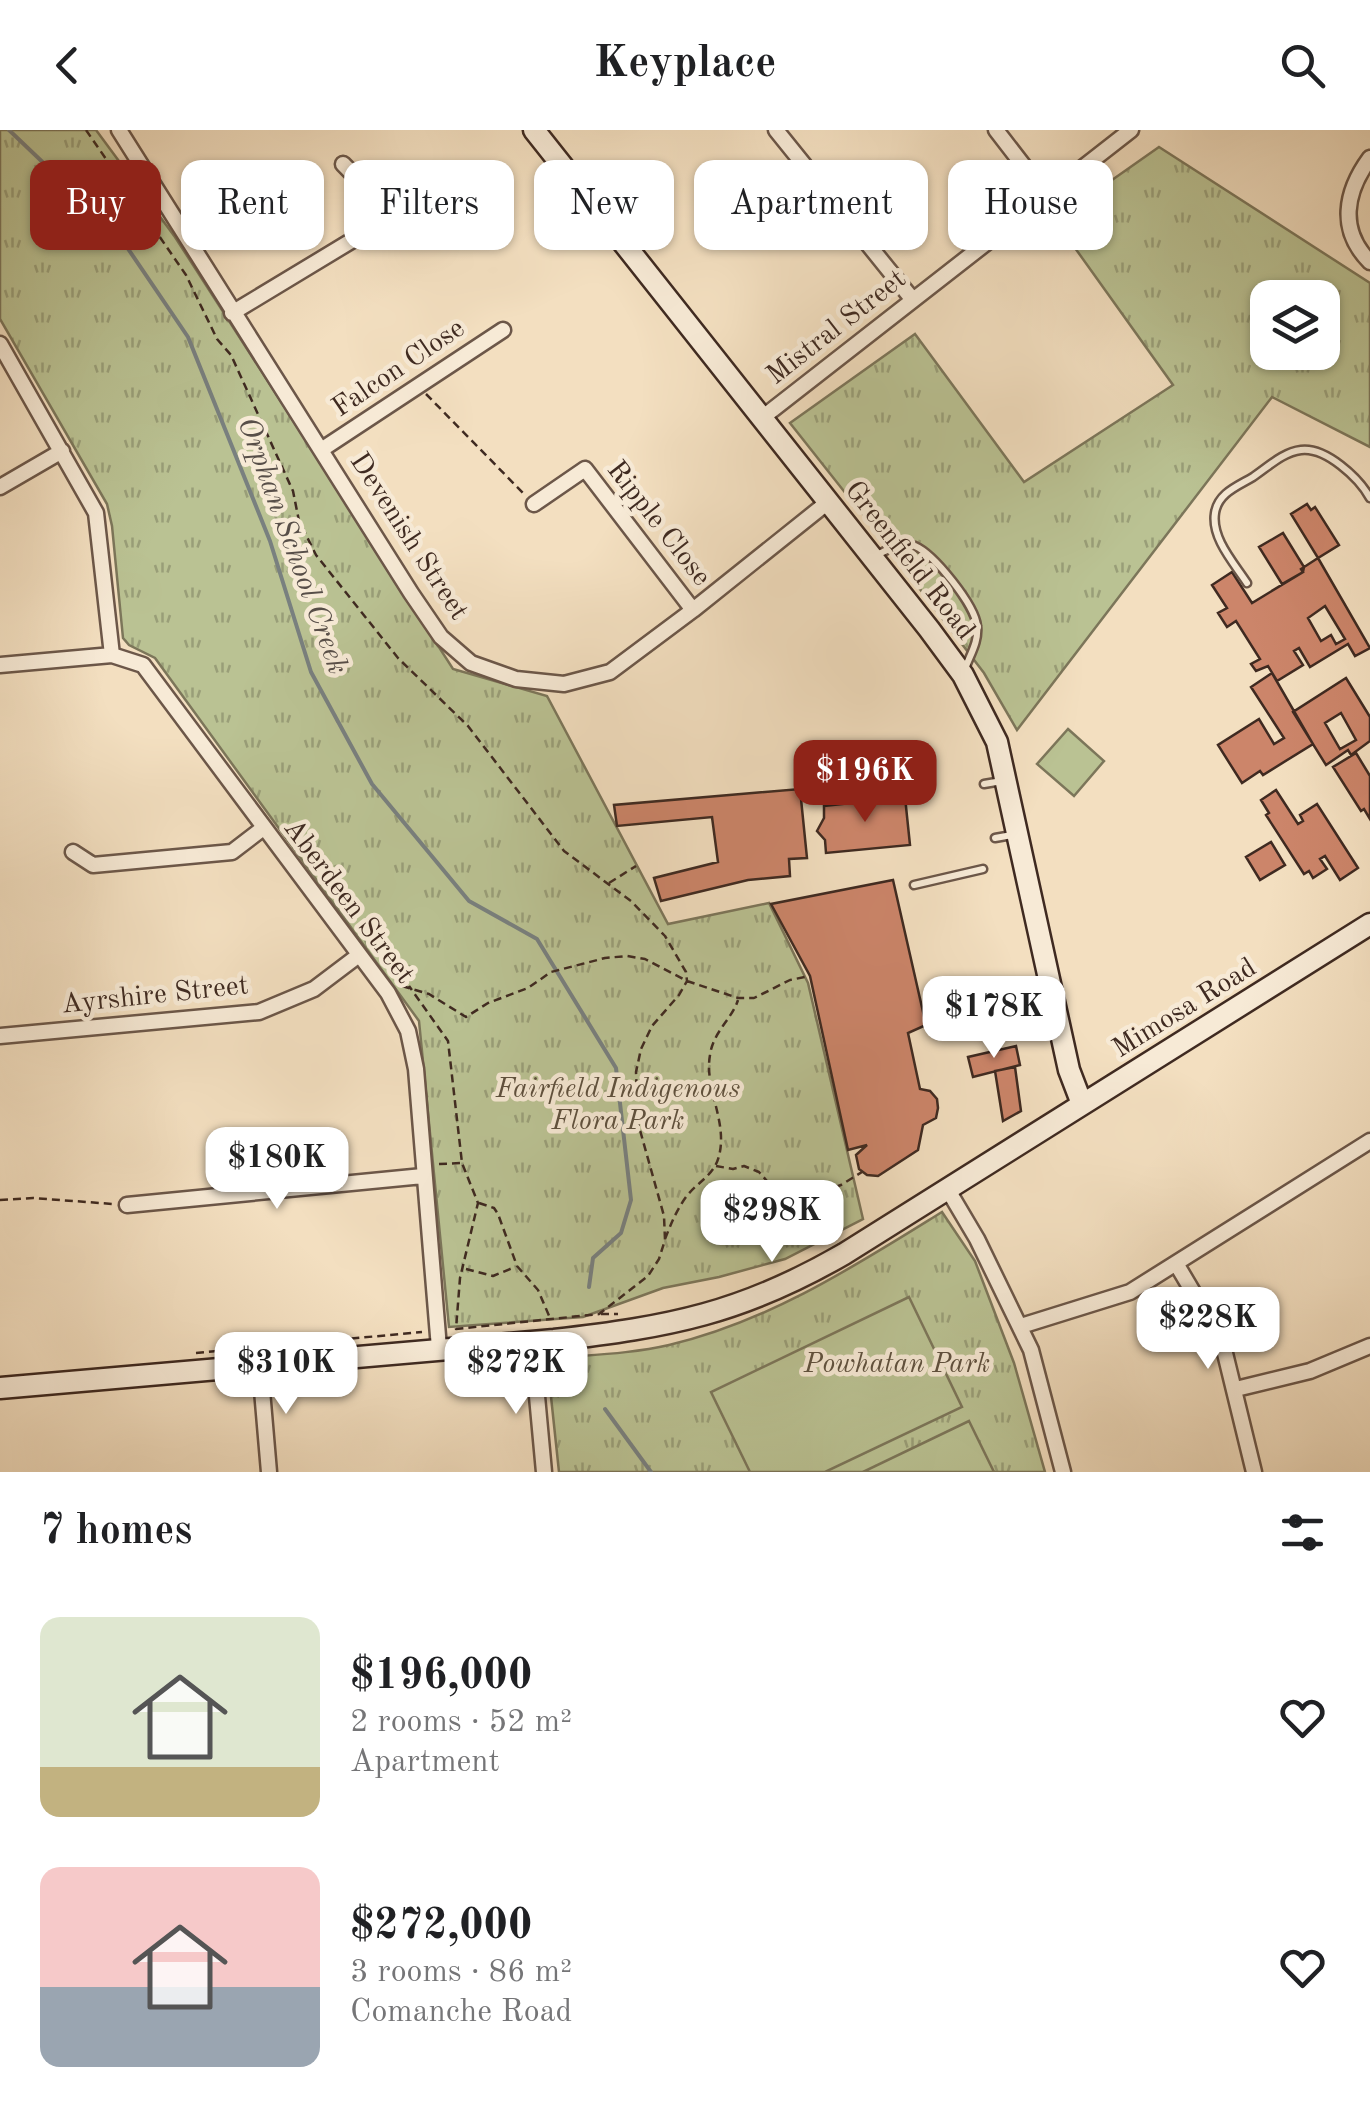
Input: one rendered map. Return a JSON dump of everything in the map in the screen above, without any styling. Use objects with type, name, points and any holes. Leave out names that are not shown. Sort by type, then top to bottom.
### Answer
[{"type":"main road","name":"Greenfield Road","points":[[534,130],[963,675],[997,742],[1069,1070],[1082,1104]]},
{"type":"main road","name":"Mimosa Road","points":[[0,1388],[532,1342],[670,1324],[759,1298],[815,1271],[948,1190],[1370,924]]},
{"type":"street","name":"Devenish Street","points":[[118,130],[441,637],[470,663],[516,679],[564,684],[610,672],[828,502]]},
{"type":"street","points":[[776,130],[913,300]]},
{"type":"street","points":[[996,130],[1019,160]]},
{"type":"street","name":"Mistral Street","points":[[1092,160],[1131,130]]},
{"type":"street","points":[[1370,158],[1355,178],[1347,211],[1356,248],[1370,262]]},
{"type":"street","points":[[232,313],[372,229],[389,211],[343,164]]},
{"type":"street","name":"Mistral Street","points":[[762,418],[977,250]]},
{"type":"street","name":"Falcon Close","points":[[321,450],[504,330]]},
{"type":"street","points":[[0,344],[92,504],[99,526],[112,655],[0,665]]},
{"type":"street","points":[[0,487],[62,450]]},
{"type":"street","name":"Ripple Close","points":[[534,504],[584,470],[693,610]]},
{"type":"street","name":"Aberdeen Street","points":[[112,655],[132,659],[153,674],[191,734],[388,993],[408,1030],[416,1069],[439,1348]]},
{"type":"street","points":[[74,852],[93,865],[232,852],[262,829]]},
{"type":"street","name":"Ayrshire Street","points":[[0,1036],[259,1012],[314,990],[359,955]]},
{"type":"street","points":[[1021,1326],[1130,1292],[1370,1142]]},
{"type":"street","points":[[127,1205],[423,1170]]},
{"type":"street","points":[[948,1190],[1021,1326],[1041,1378],[1062,1472]]},
{"type":"street","points":[[1177,1265],[1222,1340],[1254,1472]]},
{"type":"street","points":[[532,1342],[544,1472]]},
{"type":"street","points":[[1236,1389],[1310,1371],[1370,1346]]},
{"type":"street","points":[[260,1367],[270,1472]]},
{"type":"lane","points":[[1246,584],[1217,535],[1215,510],[1224,494],[1285,455],[1303,449],[1319,452],[1343,468],[1370,498]]},
{"type":"lane","points":[[872,558],[902,544],[931,556],[973,610],[976,643],[963,675]]},
{"type":"lane","points":[[984,784],[1006,780]]},
{"type":"lane","points":[[995,838],[1018,834]]},
{"type":"lane","points":[[914,885],[983,868]]},
{"type":"lane","points":[[944,1026],[1016,1010]]},
{"type":"path","points":[[86,130],[186,274],[217,339],[231,355],[293,491],[299,520],[316,555],[398,658],[468,726],[564,851],[631,900],[665,936],[686,972],[687,980],[652,1026],[636,1072],[638,1123],[660,1195],[665,1240]]},
{"type":"path","points":[[418,386],[534,504]]},
{"type":"path","points":[[608,884],[636,866]]},
{"type":"path","points":[[398,986],[409,986],[466,1017],[563,967],[627,956],[644,959],[738,998],[754,998],[790,980],[810,976]]},
{"type":"path","points":[[409,986],[448,1041],[462,1163],[478,1203],[456,1306],[456,1329],[629,1312]]},
{"type":"path","points":[[599,1314],[648,1276],[659,1259],[673,1216],[688,1193],[708,1177],[719,1158],[720,1124],[709,1071],[710,1056],[722,1023],[736,1007],[738,998]]},
{"type":"path","points":[[423,1170],[462,1163]]},
{"type":"path","points":[[714,1166],[744,1166],[759,1172],[767,1181],[793,1186],[807,1197],[841,1185],[862,1172]]},
{"type":"path","points":[[0,1200],[33,1198],[127,1205]]},
{"type":"path","points":[[478,1203],[494,1208],[498,1214],[516,1266],[538,1290],[551,1320]]},
{"type":"path","points":[[463,1269],[493,1276],[516,1266]]},
{"type":"path","points":[[187,1354],[424,1332]]},
{"type":"green space","name":"Fairfield Indigenous Flora Park","points":[[0,130],[96,130],[118,160],[30,160],[30,250],[161,250],[161,218],[453,669],[547,696],[668,924],[769,903],[808,983],[863,1219],[785,1259],[663,1288],[583,1317],[449,1327],[419,1021],[155,658],[123,638],[107,504],[0,319]]},
{"type":"green space","points":[[1159,147],[1370,283],[1370,447],[1272,397],[1017,730],[984,673],[910,576],[893,547],[790,423],[915,334],[1024,482],[1173,385],[1076,250],[1113,250],[1113,179]]},
{"type":"green space","points":[[1068,729],[1104,761],[1074,796],[1037,764]]},
{"type":"green space","name":"Powhatan Park","points":[[942,1212],[975,1261],[1014,1363],[1045,1472],[559,1472],[547,1359],[654,1348],[742,1322],[811,1290]]},
{"type":"green space","points":[[909,1297],[962,1407],[825,1472],[750,1472],[711,1392]]},
{"type":"green space","points":[[969,1421],[994,1472],[863,1472]]},
{"type":"building","points":[[1307,504],[1311,510],[1315,507],[1339,545],[1318,558],[1291,514]]},
{"type":"building","points":[[1283,533],[1304,567],[1303,572],[1282,584],[1259,547]]},
{"type":"building","points":[[1318,558],[1370,648],[1355,656],[1348,644],[1310,667],[1299,648],[1294,651],[1303,665],[1277,681],[1268,666],[1256,671],[1251,664],[1260,659],[1236,621],[1227,627],[1218,613],[1227,608],[1212,585],[1232,572],[1252,603],[1303,572],[1301,569]],"holes":[[[1325,606],[1345,639],[1336,644],[1331,635],[1321,641],[1308,618]]]},
{"type":"building","points":[[1272,673],[1313,744],[1263,775],[1260,771],[1242,783],[1218,745],[1259,719],[1274,744],[1284,738],[1251,687]]},
{"type":"building","points":[[1346,678],[1370,717],[1370,741],[1351,755],[1348,750],[1326,765],[1293,712]],"holes":[[[1341,713],[1356,740],[1340,749],[1325,723]]]},
{"type":"building","points":[[1356,753],[1370,776],[1370,819],[1333,767]]},
{"type":"building","points":[[800,789],[807,858],[789,859],[790,876],[748,880],[661,901],[654,878],[718,862],[712,817],[617,826],[614,805]]},
{"type":"building","points":[[1276,790],[1298,824],[1303,821],[1300,815],[1317,804],[1358,868],[1340,880],[1325,856],[1320,859],[1327,869],[1313,878],[1309,871],[1304,874],[1266,815],[1269,813],[1261,800]]},
{"type":"building","points":[[905,797],[910,845],[826,853],[825,840],[817,831],[824,818],[824,806]]},
{"type":"building","points":[[1271,842],[1285,865],[1260,880],[1246,857]]},
{"type":"building","points":[[893,880],[926,1025],[908,1033],[920,1089],[930,1091],[938,1108],[936,1118],[923,1125],[918,1150],[878,1176],[859,1169],[856,1155],[867,1145],[848,1150],[810,976],[771,904]]},
{"type":"building","points":[[1016,1046],[1020,1065],[973,1077],[968,1057]]},
{"type":"building","points":[[1015,1067],[1021,1111],[1003,1121],[995,1071]]},
{"type":"waterway","name":"Orphan School Creek","points":[[9,130],[118,234],[188,337],[270,541],[311,672],[372,784],[469,901],[537,939],[616,1068],[631,1200],[621,1233],[593,1258],[589,1287]]},
{"type":"waterway","name":"Orphan School Creek","points":[[605,1409],[651,1472]]}]
